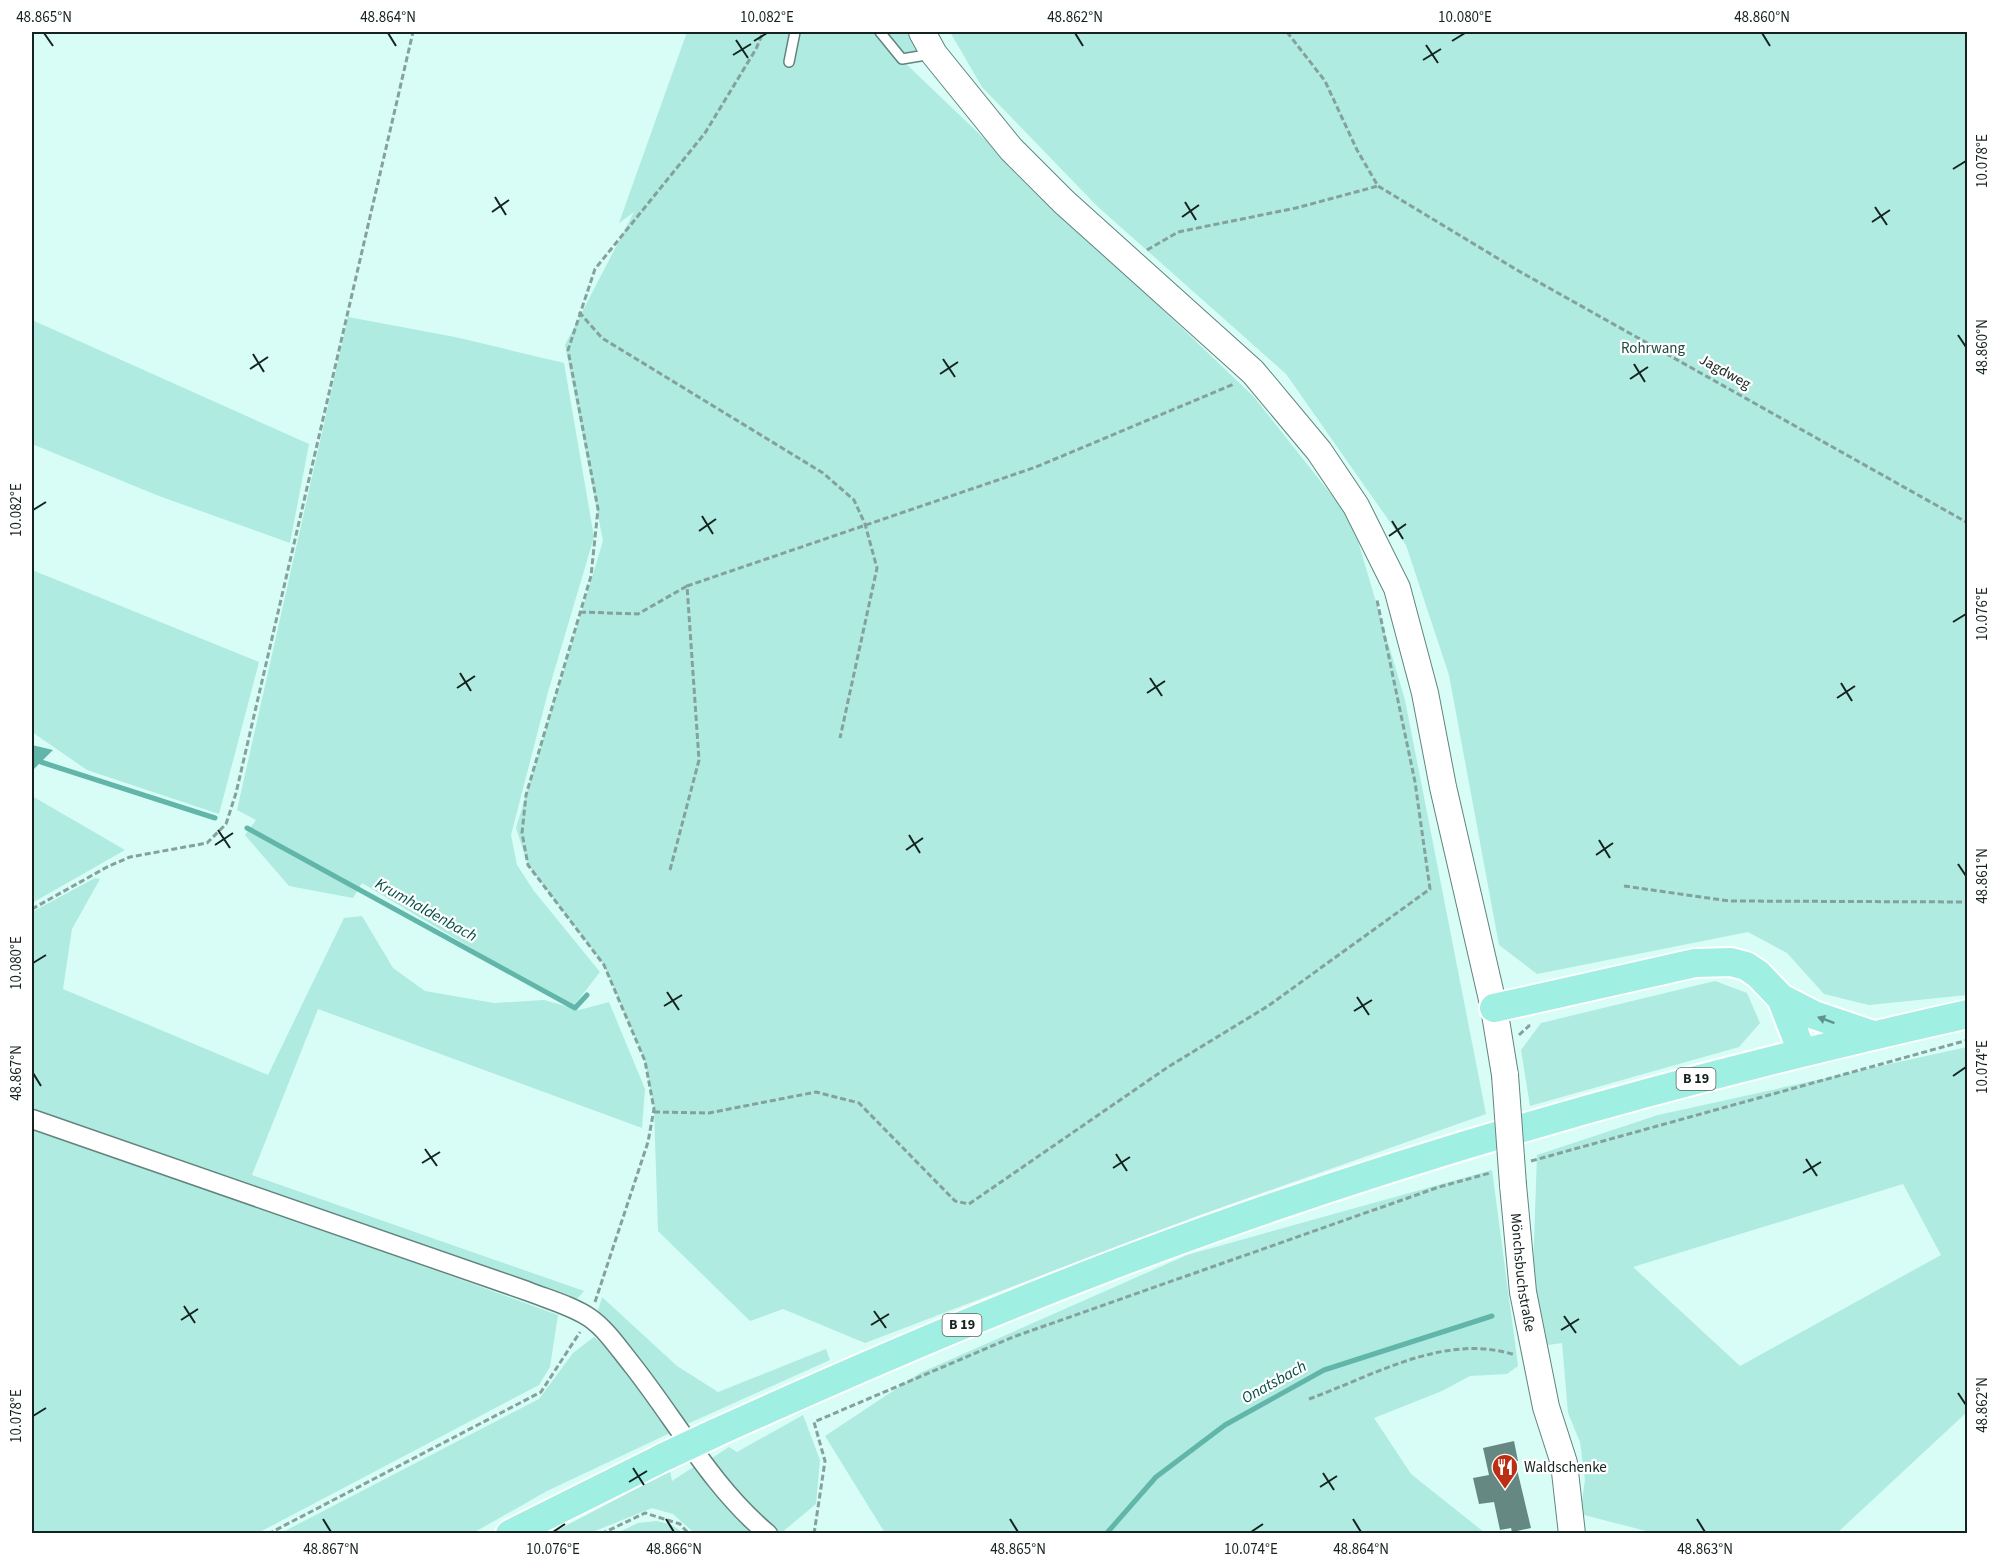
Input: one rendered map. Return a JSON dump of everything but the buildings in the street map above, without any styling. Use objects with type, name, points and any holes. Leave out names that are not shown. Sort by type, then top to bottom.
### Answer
[{"type":"main road","points":[[1494,1008],[1715,961],[1746,966],[1758,974],[1781,998],[1814,1015],[1873,1035]]},
{"type":"main road","points":[[1781,998],[1802,1052]]},
{"type":"main road","name":"B 19","points":[[510,1533],[715,1433],[927,1339],[1034,1295],[1213,1228],[1490,1137],[1591,1107],[1802,1052],[1968,1014]]},
{"type":"street","name":"Mönchsbuchstraße","points":[[922,32],[934,54],[1011,149],[1064,202],[1129,258],[1253,372],[1325,460],[1356,506],[1397,588],[1425,693],[1443,787],[1494,1008],[1505,1074],[1505,1178],[1536,1363],[1564,1463],[1572,1533]]},
{"type":"street","points":[[32,1119],[527,1291],[590,1318],[630,1362],[704,1463],[746,1515],[768,1533]]},
{"type":"lane","points":[[789,62],[795,32]]},
{"type":"lane","points":[[880,32],[902,60],[934,54]]},
{"type":"path","points":[[32,909],[107,867],[130,857],[207,843],[226,824],[244,758],[413,32]]},
{"type":"path","points":[[268,1533],[541,1392],[590,1318],[648,1142],[654,1112],[645,1061],[604,966],[528,865],[522,833],[526,795],[591,576],[598,509],[568,350],[595,269],[705,133],[756,49],[763,32]]},
{"type":"path","points":[[1129,258],[1178,232],[1296,208],[1378,186],[1357,150],[1325,81],[1287,32]]},
{"type":"path","name":"Jagdweg","points":[[1378,186],[1528,276],[1968,523]]},
{"type":"path","points":[[579,312],[602,338],[823,473],[854,500],[865,524],[877,568],[840,738]]},
{"type":"path","points":[[580,612],[638,614],[687,586],[1036,467],[1223,391],[1253,372]]},
{"type":"path","points":[[670,870],[699,760],[687,586]]},
{"type":"path","points":[[654,1112],[709,1113],[816,1092],[859,1103],[956,1201],[969,1204],[1168,1066],[1268,1006],[1431,889],[1415,782],[1376,598]]},
{"type":"path","points":[[1624,886],[1730,901],[1968,902]]},
{"type":"path","points":[[1517,1038],[1529,1026],[1523,1002]]},
{"type":"path","points":[[1531,1162],[1968,1040]]},
{"type":"path","points":[[814,1533],[825,1461],[814,1422],[1013,1338],[1439,1187],[1505,1178]]},
{"type":"path","points":[[1309,1399],[1430,1354],[1472,1348],[1510,1354],[1536,1363]]},
{"type":"path","points":[[601,1533],[645,1513],[680,1524],[689,1533]]},
{"type":"green space","points":[[687,32],[916,32],[929,55],[902,60],[1254,397],[1352,521],[1405,700],[1486,1114],[1200,1215],[865,1343],[783,1309],[750,1321],[658,1231],[654,1109],[645,1061],[604,965],[528,865],[516,828],[603,541],[565,345],[634,212],[619,223]]},
{"type":"green space","name":"Rohrwang","points":[[950,32],[1967,32],[1967,995],[1869,1005],[1824,994],[1787,953],[1748,932],[1537,974],[1499,945],[1449,675],[1406,545],[1286,374],[1097,206],[982,87]]},
{"type":"green space","points":[[348,317],[455,337],[564,363],[594,537],[548,692],[511,835],[517,865],[534,891],[600,972],[572,1008],[362,883],[353,898],[289,886],[245,835],[256,820],[237,810]]},
{"type":"green space","points":[[32,320],[309,444],[290,543],[159,496],[32,444]]},
{"type":"green space","points":[[32,570],[259,662],[219,814],[87,770],[32,732]]},
{"type":"green space","points":[[32,796],[125,850],[32,903]]},
{"type":"green space","points":[[95,878],[100,879],[72,929],[63,989],[268,1075],[344,918],[362,916],[393,968],[425,991],[494,1003],[544,1000],[579,1010],[609,1002],[645,1089],[642,1128],[318,1009],[252,1175],[584,1291],[575,1301],[32,1111],[32,912]]},
{"type":"green space","points":[[1715,981],[1747,993],[1760,1023],[1739,1047],[1530,1106],[1521,1050],[1541,1023]]},
{"type":"green space","points":[[1967,1047],[1967,1412],[1837,1533],[1654,1533],[1580,1514],[1585,1480],[1580,1442],[1568,1413],[1562,1343],[1541,1346],[1533,1270],[1537,1155],[1658,1115]],"holes":[[[1903,1184],[1941,1255],[1740,1366],[1633,1267]]]},
{"type":"green space","points":[[32,1124],[558,1315],[550,1367],[539,1385],[258,1533],[32,1534]]},
{"type":"green space","points":[[1492,1170],[1518,1366],[1507,1374],[1470,1376],[1442,1391],[1374,1418],[1411,1474],[1485,1533],[885,1533],[825,1436],[920,1373],[1187,1255]]},
{"type":"green space","points":[[602,1297],[677,1366],[718,1392],[826,1349],[830,1360],[685,1425],[597,1314]]},
{"type":"green space","points":[[594,1337],[613,1353],[670,1433],[547,1491],[473,1533],[279,1534],[539,1399],[573,1353]]},
{"type":"green space","points":[[803,1415],[820,1460],[816,1504],[781,1533],[749,1508],[712,1458],[729,1447],[737,1452]]},
{"type":"green space","points":[[695,1466],[750,1533],[694,1533],[673,1514],[652,1508],[590,1533],[539,1534],[557,1525],[556,1531],[670,1471],[672,1481]]},
{"type":"green space","points":[[656,1521],[670,1524],[684,1533],[617,1533],[638,1523]]},
{"type":"shaded area","points":[[32,745],[53,750],[32,771]]},
{"type":"waterway","name":"Krumhaldenbach","points":[[41,762],[215,818]]},
{"type":"waterway","name":"Krumhaldenbach","points":[[247,828],[575,1008],[587,995]]},
{"type":"waterway","name":"Onatsbach","points":[[1106,1534],[1156,1477],[1225,1425],[1324,1370],[1492,1316]]},
{"type":"place","name":"Waldschenke","points":[[1505,1490]]}]
